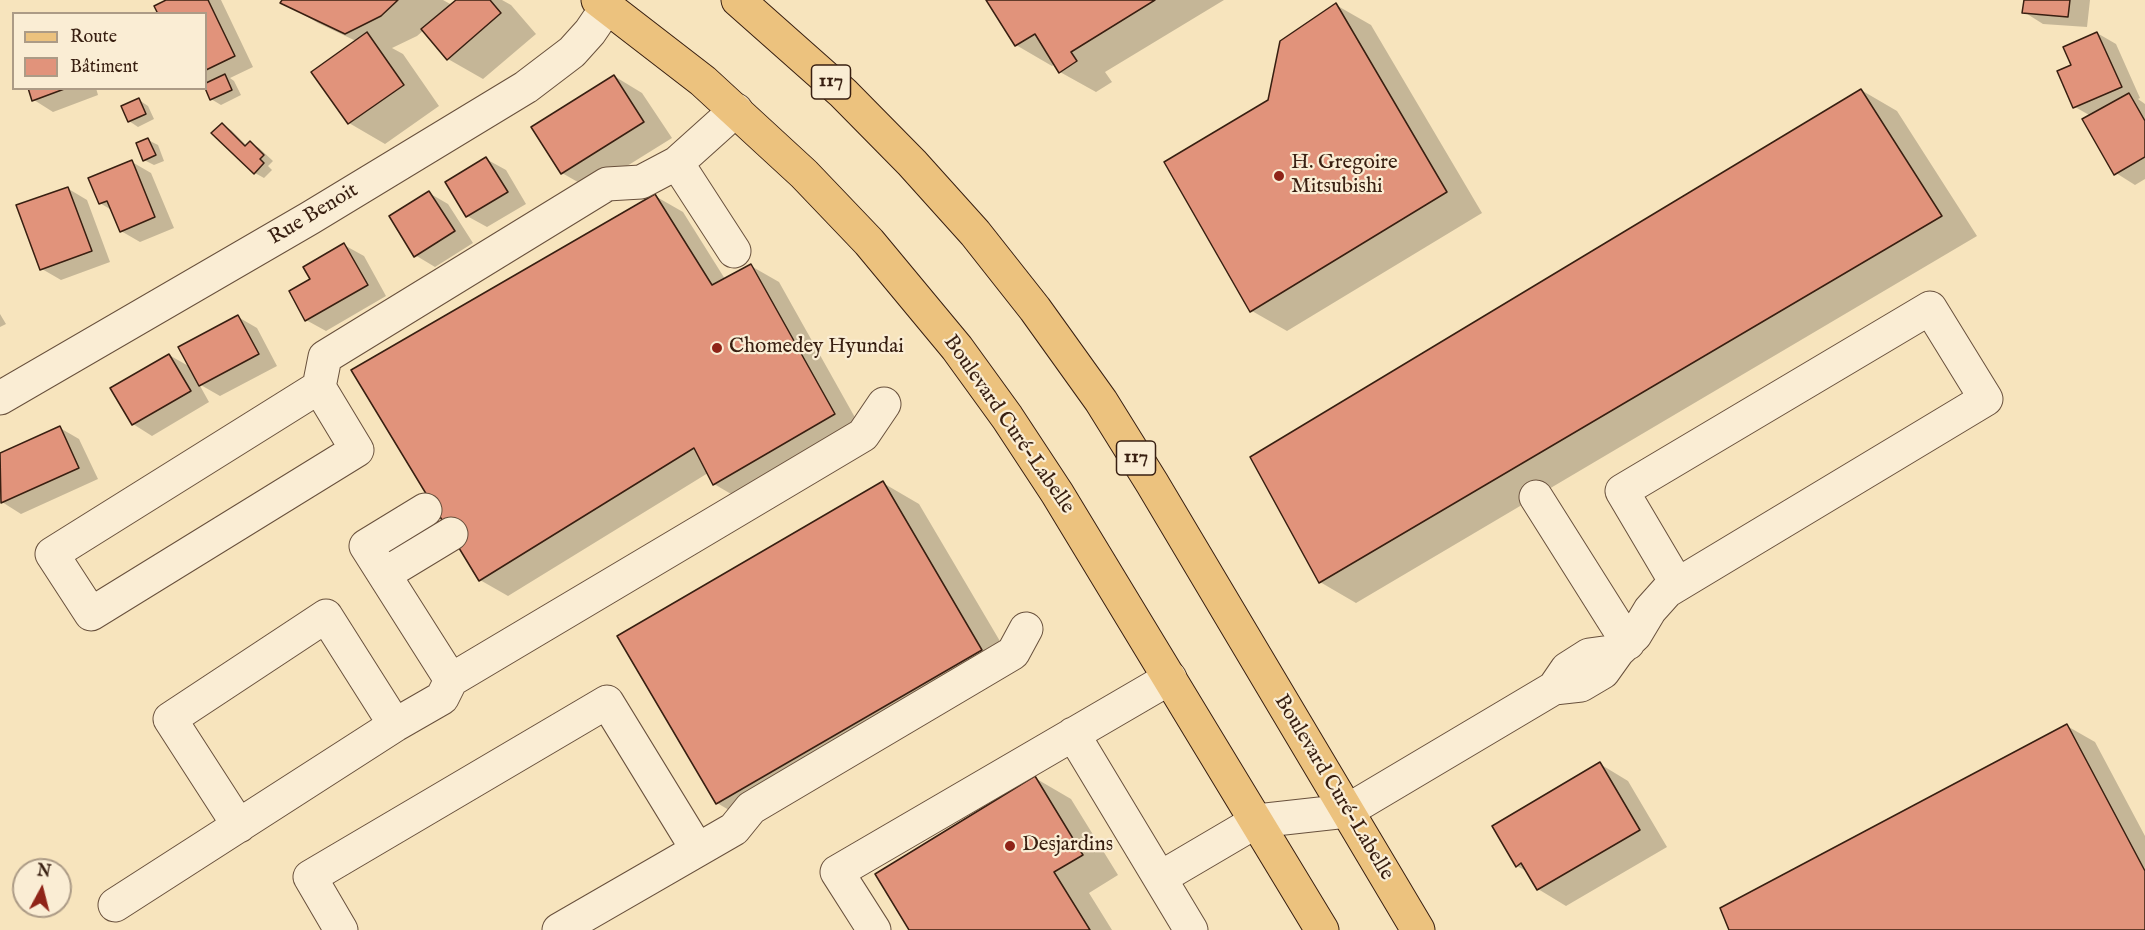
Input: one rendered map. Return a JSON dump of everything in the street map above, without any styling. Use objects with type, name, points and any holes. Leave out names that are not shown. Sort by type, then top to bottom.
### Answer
[{"type":"main road","name":"Boulevard Curé-Labelle","points":[[738,0],[843,93],[912,163],[975,233],[1035,309],[1101,401],[1152,483],[1418,930]]},
{"type":"main road","name":"Boulevard Curé-Labelle","points":[[603,3],[666,51],[736,110],[838,208],[899,276],[957,348],[1007,417],[1057,493],[1322,930]]},
{"type":"street","name":"Rue Benoit","points":[[0,398],[310,218],[526,87],[572,52],[590,32],[603,3]]},
{"type":"street","points":[[319,387],[52,554],[91,614],[357,450],[319,387],[325,357],[607,184],[641,182],[677,163],[736,110]]},
{"type":"street","points":[[677,163],[734,251]]},
{"type":"street","points":[[1160,878],[1257,821],[1347,811],[1554,688],[1581,685],[1603,672],[1635,635],[1658,599],[1677,584],[1986,399],[1930,308],[1622,492],[1677,584]]},
{"type":"street","points":[[115,905],[395,724],[442,698],[451,680],[863,435],[884,404]]},
{"type":"street","points":[[1536,497],[1623,647]]},
{"type":"street","points":[[425,510],[366,546],[451,680]]},
{"type":"street","points":[[385,574],[451,534]]},
{"type":"street","points":[[239,826],[170,718],[326,616],[395,724]]},
{"type":"street","points":[[559,930],[734,829],[751,808],[1014,653],[1026,629]]},
{"type":"street","points":[[874,930],[837,872],[1170,678]]},
{"type":"street","points":[[341,930],[310,877],[607,702],[698,849]]},
{"type":"street","points":[[1072,734],[1191,930]]},
{"type":"building","points":[[166,0],[208,0],[235,56],[207,70],[207,12],[157,12],[154,6]]},
{"type":"building","points":[[282,0],[398,0],[381,16],[345,34],[280,3]]},
{"type":"building","points":[[456,0],[490,0],[501,13],[447,60],[421,29]]},
{"type":"building","points":[[986,0],[1155,0],[1071,52],[1077,61],[1059,73],[1035,34],[1015,46]]},
{"type":"building","points":[[2024,0],[2070,0],[2068,17],[2022,13]]},
{"type":"building","points":[[1336,3],[1447,192],[1250,312],[1164,162],[1268,100],[1280,41]]},
{"type":"building","points":[[367,32],[404,85],[348,124],[311,72]]},
{"type":"building","points":[[2097,32],[2122,87],[2073,108],[2057,71],[2071,65],[2063,47]]},
{"type":"building","points":[[225,74],[232,90],[210,100],[206,90],[207,83]]},
{"type":"building","points":[[614,75],[644,122],[561,174],[531,127]]},
{"type":"building","points":[[1861,89],[1942,216],[1319,583],[1250,457]]},
{"type":"building","points":[[29,90],[62,90],[32,101]]},
{"type":"building","points":[[2129,93],[2145,121],[2145,157],[2114,175],[2082,119]]},
{"type":"building","points":[[139,98],[146,114],[128,122],[121,106]]},
{"type":"building","points":[[222,123],[245,146],[250,141],[264,155],[260,159],[264,163],[254,174],[211,133]]},
{"type":"building","points":[[148,138],[156,155],[143,161],[136,143]]},
{"type":"building","points":[[486,157],[508,192],[466,217],[445,182]]},
{"type":"building","points":[[132,160],[155,217],[120,232],[107,201],[99,204],[88,178]]},
{"type":"building","points":[[68,187],[92,251],[40,270],[16,205]]},
{"type":"building","points":[[429,191],[455,231],[414,257],[389,216]]},
{"type":"building","points":[[655,194],[712,285],[751,264],[835,414],[713,485],[694,448],[479,581],[351,370]]},
{"type":"building","points":[[344,243],[368,285],[305,321],[289,291],[310,279],[303,267]]},
{"type":"building","points":[[238,315],[259,354],[199,386],[178,347]]},
{"type":"building","points":[[169,354],[191,391],[132,425],[110,388]]},
{"type":"building","points":[[60,426],[79,468],[1,503],[0,453]]},
{"type":"building","points":[[883,481],[982,650],[716,804],[617,636]]},
{"type":"building","points":[[2067,724],[2145,871],[2145,930],[1729,930],[1720,908]]},
{"type":"building","points":[[1600,762],[1640,830],[1537,890],[1521,863],[1516,867],[1492,826]]},
{"type":"building","points":[[1035,776],[1083,855],[1054,872],[1090,930],[909,930],[875,874]]},
{"type":"place","name":"H. Gregoire Mitsubishi","points":[[1279,176]]},
{"type":"place","name":"Chomedey Hyundai","points":[[717,348]]},
{"type":"place","name":"Desjardins","points":[[1010,846]]}]
